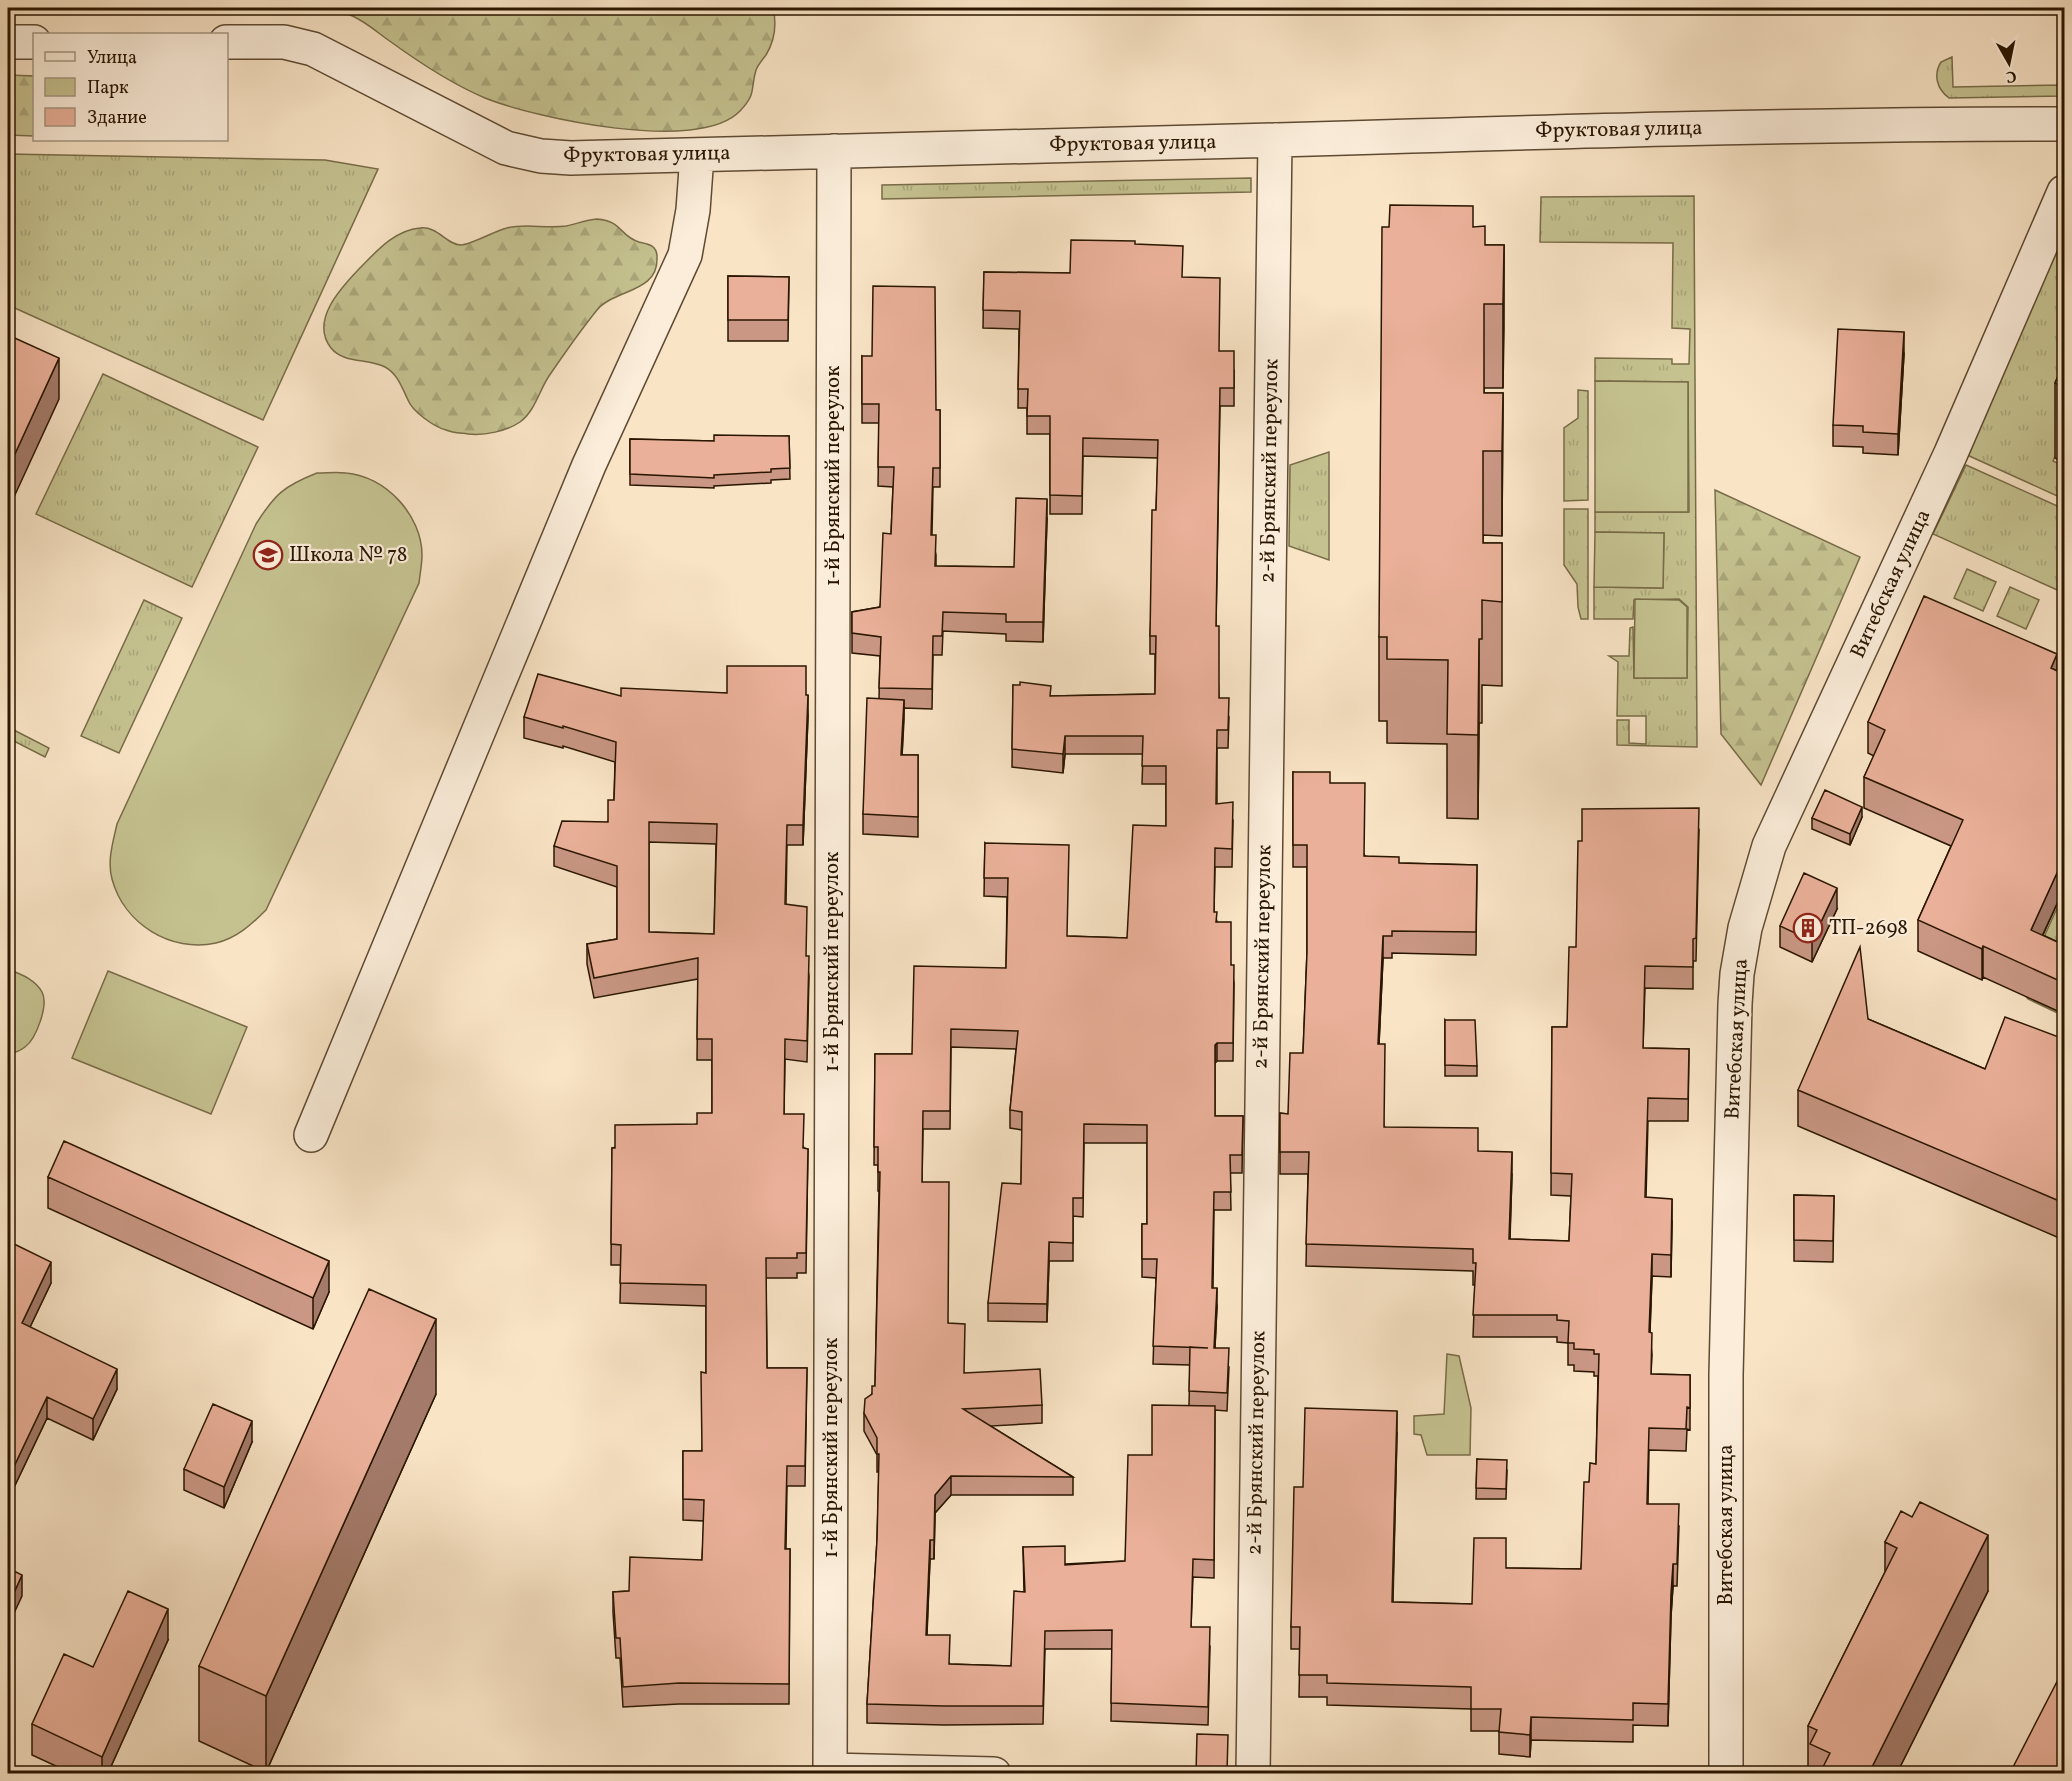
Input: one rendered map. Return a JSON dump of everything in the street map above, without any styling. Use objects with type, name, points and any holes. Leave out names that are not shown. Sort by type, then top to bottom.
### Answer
[{"type":"street","points":[[8,42],[33,42]]},
{"type":"street","name":"Фруктовая улица","points":[[228,42],[284,42],[313,49],[506,148],[541,156],[571,158],[1484,133],[1919,124],[2064,124]]},
{"type":"street","name":"2-й Брянский переулок","points":[[1253,1773],[1275,140]]},
{"type":"street","name":"1-й Брянский переулок","points":[[830,1772],[834,151]]},
{"type":"street","points":[[311,1135],[589,465],[685,255],[693,210],[697,155]]},
{"type":"street","name":"Витебская улица","points":[[1726,1773],[1726,1351],[1735,1004],[1737,974],[1745,928],[1769,846],[1951,453],[2064,192]]},
{"type":"street","points":[[830,1772],[994,1773]]},
{"type":"green space","points":[[319,8],[773,8],[775,26],[769,49],[756,70],[751,95],[740,111],[719,124],[690,130],[654,131],[616,128],[540,115],[485,98],[436,73],[355,17]]},
{"type":"green space","points":[[1952,57],[1953,87],[2064,85],[2064,96],[1949,98],[1937,82],[1937,72],[1941,62]]},
{"type":"green space","points":[[8,75],[33,76],[33,136],[8,135]]},
{"type":"green space","points":[[8,154],[325,160],[378,169],[263,420],[8,305]]},
{"type":"green space","points":[[1251,178],[1251,192],[882,199],[882,185]]},
{"type":"green space","points":[[1694,196],[1697,747],[1617,745],[1617,720],[1629,720],[1629,743],[1646,744],[1646,716],[1617,716],[1618,662],[1609,656],[1629,656],[1630,628],[1633,627],[1634,678],[1687,678],[1688,607],[1679,599],[1634,600],[1633,619],[1594,619],[1594,587],[1663,588],[1664,533],[1595,532],[1595,512],[1689,512],[1688,382],[1595,381],[1595,358],[1672,359],[1672,364],[1689,364],[1690,329],[1672,328],[1673,243],[1540,242],[1541,197]]},
{"type":"green space","points":[[597,219],[612,223],[633,239],[654,248],[657,253],[656,269],[651,278],[643,284],[605,303],[597,310],[549,376],[533,407],[520,422],[509,428],[474,434],[451,432],[436,426],[414,409],[393,373],[378,364],[349,359],[336,353],[325,338],[326,316],[336,296],[378,250],[402,233],[426,228],[461,245],[514,227],[559,227]]},
{"type":"green space","points":[[2064,226],[2064,435],[2053,461],[2064,466],[2064,499],[1965,454]]},
{"type":"green space","points":[[103,374],[258,447],[192,587],[36,514]]},
{"type":"green space","points":[[1595,381],[1688,382],[1688,512],[1595,512]]},
{"type":"green space","points":[[1578,390],[1588,391],[1588,500],[1564,501],[1564,428],[1578,418]]},
{"type":"green space","points":[[1329,452],[1329,560],[1289,546],[1290,465]]},
{"type":"green space","points":[[1966,465],[2064,509],[2064,593],[1933,534]]},
{"type":"green space","points":[[317,473],[360,476],[374,481],[399,500],[416,526],[420,540],[422,558],[419,583],[266,910],[250,925],[224,941],[199,945],[182,944],[152,932],[138,922],[118,895],[110,865],[117,824],[256,524],[281,492],[296,482]]},
{"type":"green space","points":[[1715,490],[1860,557],[1761,785],[1721,734]]},
{"type":"green space","points":[[1564,509],[1588,509],[1588,619],[1581,619],[1577,584],[1564,565]]},
{"type":"green space","points":[[1595,532],[1664,533],[1663,588],[1594,587]]},
{"type":"green space","points":[[1967,569],[1996,582],[1983,611],[1954,598]]},
{"type":"green space","points":[[2010,587],[2039,600],[2026,629],[1997,616]]},
{"type":"green space","points":[[1635,599],[1679,600],[1687,607],[1687,678],[1634,678]]},
{"type":"green space","points":[[144,600],[182,618],[119,753],[81,736]]},
{"type":"green space","points":[[8,727],[49,748],[45,757],[8,738]]},
{"type":"green space","points":[[2062,897],[2064,898],[2064,1016],[2028,999],[2023,993],[2040,946]]},
{"type":"green space","points":[[8,969],[35,984],[42,992],[44,1005],[40,1021],[29,1043],[21,1050],[8,1053]]},
{"type":"green space","points":[[108,971],[247,1027],[211,1114],[72,1058]]},
{"type":"green space","points":[[1447,1354],[1459,1356],[1471,1408],[1470,1455],[1427,1455],[1421,1435],[1414,1434],[1414,1416],[1444,1414]]},
{"type":"building","points":[[1390,205],[1473,206],[1473,227],[1485,226],[1485,245],[1504,245],[1503,304],[1484,304],[1484,393],[1503,393],[1502,451],[1483,451],[1483,543],[1502,543],[1502,602],[1482,600],[1482,639],[1479,639],[1478,735],[1447,734],[1448,660],[1387,659],[1387,637],[1379,637],[1382,227],[1389,227]]},
{"type":"building","points":[[1071,240],[1135,241],[1135,244],[1183,246],[1182,277],[1220,278],[1219,351],[1234,351],[1234,388],[1220,388],[1216,626],[1219,626],[1219,698],[1229,698],[1228,730],[1217,730],[1216,804],[1233,802],[1232,849],[1215,848],[1214,912],[1217,912],[1216,922],[1231,922],[1231,965],[1234,965],[1233,1043],[1215,1045],[1215,1116],[1243,1116],[1242,1155],[1230,1155],[1231,1192],[1214,1192],[1212,1288],[1217,1288],[1214,1348],[1229,1348],[1227,1393],[1189,1391],[1190,1347],[1153,1346],[1157,1259],[1142,1259],[1142,1224],[1147,1224],[1147,1125],[1084,1124],[1083,1198],[1073,1198],[1073,1243],[1049,1242],[1047,1304],[988,1303],[1002,1183],[1021,1184],[1022,1112],[1010,1110],[1018,1031],[951,1029],[950,1111],[923,1111],[922,1182],[949,1182],[948,1323],[965,1324],[964,1373],[1040,1369],[1042,1405],[963,1409],[1073,1477],[951,1476],[935,1495],[934,1540],[930,1540],[926,1635],[950,1635],[949,1664],[1011,1666],[1014,1591],[1025,1592],[1023,1547],[1065,1546],[1065,1565],[1125,1561],[1128,1455],[1152,1455],[1152,1405],[1215,1406],[1214,1560],[1193,1559],[1191,1627],[1210,1627],[1208,1707],[1111,1703],[1112,1630],[1045,1631],[1043,1706],[867,1704],[877,1540],[879,1454],[877,1454],[877,1438],[864,1413],[865,1399],[872,1394],[872,1386],[875,1386],[880,1172],[878,1172],[878,1147],[874,1147],[875,1054],[912,1054],[914,966],[1006,968],[1008,878],[984,878],[985,843],[1069,845],[1067,936],[1127,938],[1133,825],[1166,826],[1166,766],[1142,766],[1143,736],[1065,736],[1063,754],[1012,749],[1013,685],[1020,685],[1020,682],[1051,686],[1050,696],[1155,694],[1156,636],[1150,636],[1152,510],[1156,510],[1158,440],[1083,438],[1082,496],[1050,495],[1050,416],[1027,416],[1028,389],[1018,389],[1020,311],[983,310],[984,272],[1070,273]]},
{"type":"building","points":[[728,276],[789,277],[788,320],[728,320]]},
{"type":"building","points":[[873,286],[935,287],[936,410],[940,410],[940,468],[933,468],[931,535],[936,535],[935,566],[1014,567],[1016,498],[1047,499],[1043,622],[1006,622],[1006,614],[943,612],[942,636],[933,636],[932,689],[879,688],[881,637],[852,633],[852,612],[880,607],[883,533],[891,534],[894,467],[878,467],[879,404],[862,404],[862,356],[872,356]]},
{"type":"building","points":[[1838,329],[1904,332],[1898,434],[1863,432],[1863,426],[1833,425]]},
{"type":"building","points":[[8,335],[59,358],[8,469]]},
{"type":"building","points":[[2064,363],[2064,388],[2055,383]]},
{"type":"building","points":[[714,435],[789,436],[790,468],[771,469],[771,472],[714,475],[714,478],[630,474],[630,439],[714,441]]},
{"type":"building","points":[[1924,596],[2057,654],[2051,668],[2064,674],[2064,866],[2061,864],[2031,930],[2064,945],[2062,982],[1983,946],[1982,949],[1918,920],[1963,820],[1864,777],[1885,730],[1868,722]]},
{"type":"building","points":[[727,666],[806,666],[806,695],[808,695],[803,825],[787,825],[785,904],[807,907],[806,956],[809,956],[807,1041],[785,1039],[784,1114],[804,1114],[803,1148],[808,1149],[806,1253],[797,1253],[797,1258],[766,1258],[767,1368],[807,1368],[805,1466],[787,1466],[785,1549],[790,1549],[789,1684],[679,1683],[623,1687],[620,1638],[616,1638],[613,1592],[629,1591],[630,1557],[702,1560],[704,1500],[683,1499],[683,1451],[702,1451],[701,1372],[706,1373],[706,1285],[620,1283],[621,1245],[611,1244],[612,1148],[615,1148],[615,1125],[697,1124],[697,1113],[712,1113],[712,1039],[697,1039],[698,958],[594,978],[587,944],[617,939],[617,866],[554,846],[562,821],[608,822],[608,800],[614,800],[616,742],[524,717],[538,674],[621,696],[621,688],[727,693]],"holes":[[[649,822],[717,824],[714,934],[649,932]]]},
{"type":"building","points":[[867,698],[904,700],[901,755],[918,755],[918,817],[863,814]]},
{"type":"building","points":[[1293,772],[1330,772],[1330,783],[1365,783],[1364,856],[1399,857],[1399,863],[1477,865],[1476,932],[1392,931],[1392,936],[1383,936],[1378,1044],[1385,1044],[1384,1127],[1478,1128],[1478,1151],[1512,1152],[1509,1239],[1569,1241],[1572,1174],[1551,1173],[1552,1027],[1567,1027],[1569,947],[1576,947],[1578,841],[1582,841],[1582,809],[1699,808],[1696,938],[1693,939],[1693,967],[1645,966],[1643,1048],[1689,1049],[1688,1099],[1648,1098],[1645,1197],[1672,1199],[1671,1255],[1652,1254],[1649,1332],[1652,1333],[1651,1374],[1690,1375],[1690,1408],[1687,1407],[1686,1429],[1649,1428],[1647,1504],[1679,1504],[1677,1564],[1673,1564],[1671,1594],[1668,1704],[1633,1703],[1633,1720],[1531,1717],[1530,1735],[1499,1732],[1501,1709],[1471,1709],[1471,1687],[1327,1683],[1327,1675],[1299,1675],[1300,1627],[1291,1627],[1294,1487],[1303,1487],[1305,1408],[1397,1411],[1392,1602],[1472,1604],[1474,1538],[1506,1538],[1506,1568],[1581,1569],[1584,1482],[1589,1482],[1590,1463],[1596,1464],[1599,1354],[1594,1354],[1594,1350],[1574,1349],[1574,1343],[1568,1343],[1569,1321],[1557,1320],[1557,1315],[1473,1315],[1476,1263],[1473,1263],[1473,1249],[1306,1244],[1309,1152],[1280,1152],[1280,1113],[1288,1114],[1290,1053],[1303,1053],[1307,952],[1307,845],[1293,845]]},
{"type":"building","points":[[1825,790],[1862,807],[1850,834],[1812,818]]},
{"type":"building","points":[[1804,873],[1837,888],[1812,941],[1780,926]]},
{"type":"building","points":[[1860,947],[1868,1019],[1985,1069],[2005,1017],[2064,1039],[2064,1203],[1798,1090]]},
{"type":"building","points":[[1445,1020],[1475,1020],[1477,1066],[1445,1065]]},
{"type":"building","points":[[64,1141],[329,1261],[313,1298],[48,1177]]},
{"type":"building","points":[[1794,1195],[1834,1196],[1833,1241],[1794,1240]]},
{"type":"building","points":[[8,1241],[51,1262],[22,1323],[117,1369],[93,1419],[47,1397],[8,1479]]},
{"type":"building","points":[[369,1289],[436,1319],[266,1696],[199,1666]]},
{"type":"building","points":[[213,1404],[252,1421],[224,1487],[184,1469]]},
{"type":"building","points":[[1477,1459],[1507,1460],[1506,1489],[1476,1488]]},
{"type":"building","points":[[1920,1502],[1988,1535],[1869,1773],[1826,1773],[1821,1771],[1830,1753],[1810,1744],[1817,1730],[1808,1726],[1897,1548],[1885,1542],[1901,1511],[1912,1517]]},
{"type":"building","points":[[8,1568],[22,1575],[8,1606]]},
{"type":"building","points":[[128,1591],[168,1609],[102,1757],[32,1724],[64,1654],[93,1667]]},
{"type":"building","points":[[2064,1668],[2064,1773],[2010,1773]]},
{"type":"building","points":[[1197,1734],[1228,1735],[1227,1773],[1196,1773]]},
{"type":"place","name":"Школа № 78","points":[[268,555]]},
{"type":"place","name":"ТП-2698","points":[[1808,928]]}]
